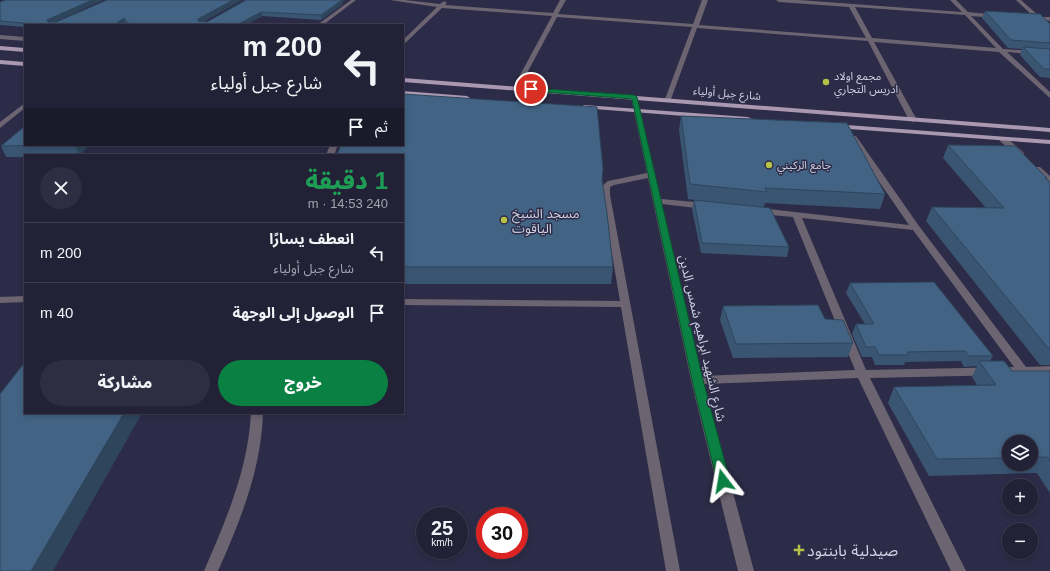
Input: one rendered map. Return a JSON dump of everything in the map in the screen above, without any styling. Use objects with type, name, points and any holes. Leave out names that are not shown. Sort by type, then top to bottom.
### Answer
[{"type":"main road","points":[[0,48],[24,50]]},
{"type":"main road","points":[[0,62],[24,64]]},
{"type":"main road","name":"شارع جبل أولياء","points":[[404,80],[668,99],[1050,130]]},
{"type":"main road","points":[[404,93],[476,99]]},
{"type":"main road","name":"شارع جبل أولياء","points":[[575,106],[752,120]]},
{"type":"main road","points":[[830,126],[1050,142]]},
{"type":"street","points":[[321,24],[354,0]]},
{"type":"street","points":[[393,0],[441,6],[1050,54]]},
{"type":"street","points":[[404,42],[447,0]]},
{"type":"street","points":[[516,88],[563,0]]},
{"type":"street","points":[[668,99],[694,25],[705,0]]},
{"type":"street","points":[[779,0],[1004,16]]},
{"type":"street","points":[[953,0],[1002,51],[1050,96]]},
{"type":"street","points":[[1018,0],[1050,28]]},
{"type":"street","points":[[851,5],[913,120]]},
{"type":"street","points":[[1025,18],[1050,20]]},
{"type":"street","points":[[0,37],[24,38]]},
{"type":"street","name":"شارع الشهيد ابراهيم شمس الدين","points":[[634,97],[697,380],[746,571]]},
{"type":"street","points":[[0,126],[24,106]]},
{"type":"street","points":[[845,127],[916,228],[1022,370]]},
{"type":"street","points":[[1003,139],[1050,180]]},
{"type":"street","points":[[651,176],[611,183],[606,186],[606,195],[672,571]]},
{"type":"street","points":[[657,201],[711,206]]},
{"type":"street","points":[[750,210],[916,228]]},
{"type":"street","points":[[796,215],[862,374],[959,571]]},
{"type":"street","points":[[0,300],[24,300]]},
{"type":"street","points":[[404,302],[626,304]]},
{"type":"street","points":[[697,380],[862,374],[1050,370]]},
{"type":"street","points":[[211,571],[236,514],[251,468],[257,433],[257,414]]},
{"type":"building","points":[[6,0],[92,0],[47,20],[48,22],[56,22],[107,0],[233,0],[198,19],[198,21],[207,22],[246,0],[342,0],[321,15],[261,12],[239,24],[129,24],[124,18],[115,24],[34,24],[0,21],[0,2]]},
{"type":"building","points":[[985,11],[1040,14],[1050,24],[1050,43],[1011,40]]},
{"type":"building","points":[[1023,47],[1050,49],[1050,69],[1044,69]]},
{"type":"building","name":"مسجد الشيخ الياقوت","points":[[404,94],[597,107],[603,169],[602,180],[613,267],[404,267],[404,154],[337,154],[341,146],[404,146]]},
{"type":"building","points":[[681,116],[847,123],[885,194],[765,188],[767,192],[690,184]]},
{"type":"building","points":[[24,127],[24,145],[1,146]]},
{"type":"building","points":[[948,145],[1015,146],[1050,182],[1050,349],[932,207],[1004,208]]},
{"type":"building","points":[[694,200],[770,208],[789,247],[702,243]]},
{"type":"building","points":[[934,282],[993,356],[969,356],[965,351],[907,352],[908,355],[879,355],[875,347],[866,347],[856,324],[874,324],[850,283]]},
{"type":"building","points":[[818,305],[825,319],[843,320],[853,343],[736,344],[723,306]]},
{"type":"building","points":[[979,361],[1004,361],[1012,371],[1050,371],[1050,461],[1047,457],[1038,457],[1038,435],[1002,435],[1002,458],[937,459],[894,387],[996,385]]},
{"type":"building","points":[[24,363],[24,414],[123,414],[31,571],[0,571],[0,394]]},
{"type":"place","name":"مجمع اولاد ادريس التجاري","points":[[826,82]]},
{"type":"place","name":"جامع الركيني","points":[[769,165]]},
{"type":"place","name":"مسجد الشيخ الياقوت","points":[[504,220]]},
{"type":"place","name":"صيدلية بابنتود","points":[[799,550]]},
{"type":"route","points":[[531,89],[634,97],[697,380],[723,481]]}]
